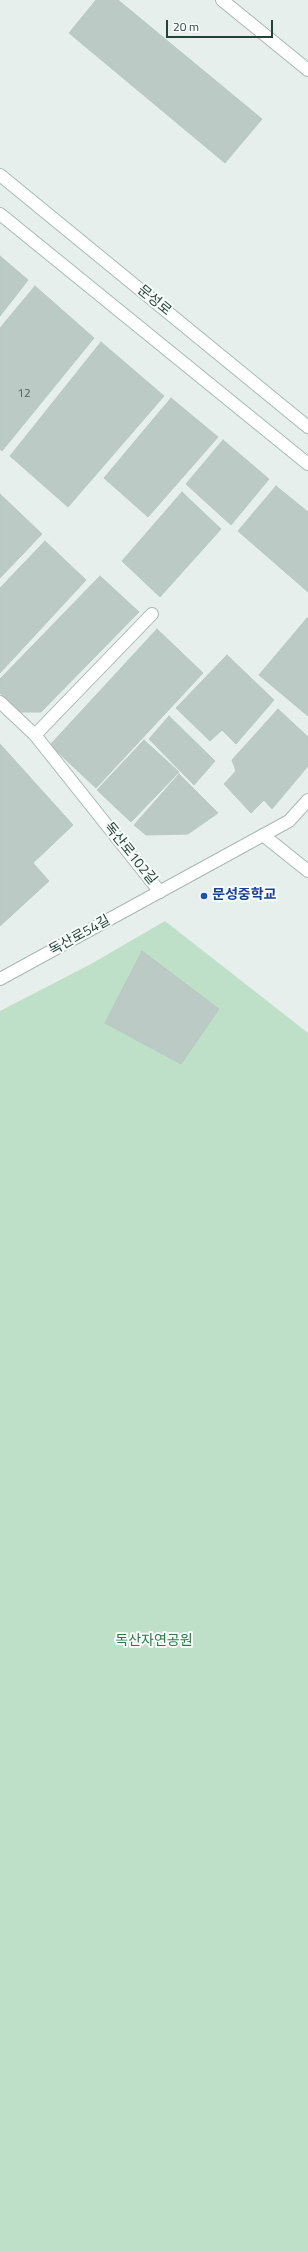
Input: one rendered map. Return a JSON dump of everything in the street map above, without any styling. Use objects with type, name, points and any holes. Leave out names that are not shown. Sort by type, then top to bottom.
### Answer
[{"type":"street","points":[[222,0],[308,70]]},
{"type":"street","name":"문성로","points":[[0,175],[308,427]]},
{"type":"street","points":[[0,214],[308,464]]},
{"type":"street","points":[[35,736],[152,614]]},
{"type":"street","name":"독산로102길","points":[[0,702],[35,736],[160,892],[263,835]]},
{"type":"street","points":[[308,800],[289,821],[263,835],[308,871]]},
{"type":"street","name":"독산로54길","points":[[0,979],[160,892]]},
{"type":"green space","name":"독산자연공원","points":[[165,921],[308,1033],[308,2251],[0,2251],[0,1011],[91,964]]},
{"type":"building","points":[[96,0],[118,0],[262,119],[225,163],[69,33]]},
{"type":"building","points":[[0,256],[28,280],[0,316]]},
{"type":"building","points":[[35,286],[94,338],[2,451],[0,449],[0,328]]},
{"type":"building","points":[[101,342],[164,396],[68,507],[10,456]]},
{"type":"building","points":[[171,398],[218,437],[148,517],[104,478]]},
{"type":"building","points":[[223,440],[269,479],[231,525],[186,484]]},
{"type":"building","points":[[276,486],[308,512],[308,592],[238,531]]},
{"type":"building","points":[[182,492],[221,529],[160,597],[122,561]]},
{"type":"building","points":[[0,494],[42,534],[0,578]]},
{"type":"building","points":[[45,541],[86,580],[0,673],[0,588]]},
{"type":"building","points":[[100,576],[139,612],[41,712],[20,712],[0,693],[0,679]]},
{"type":"building","points":[[307,618],[308,619],[308,716],[259,675]]},
{"type":"building","points":[[157,629],[203,673],[96,788],[50,745]]},
{"type":"building","points":[[227,655],[274,700],[236,744],[222,730],[210,741],[176,708]]},
{"type":"building","points":[[278,709],[308,737],[308,766],[272,809],[264,800],[251,813],[224,784],[236,771],[232,760]]},
{"type":"building","points":[[169,716],[215,761],[194,785],[149,739]]},
{"type":"building","points":[[144,740],[179,772],[131,822],[97,790]]},
{"type":"building","points":[[0,744],[73,825],[33,863],[49,881],[0,926]]},
{"type":"building","points":[[179,774],[218,813],[188,834],[146,835],[134,825]]},
{"type":"building","points":[[142,951],[219,1009],[181,1064],[105,1023]]},
{"type":"place","name":"문성중학교","points":[[204,896]]}]
